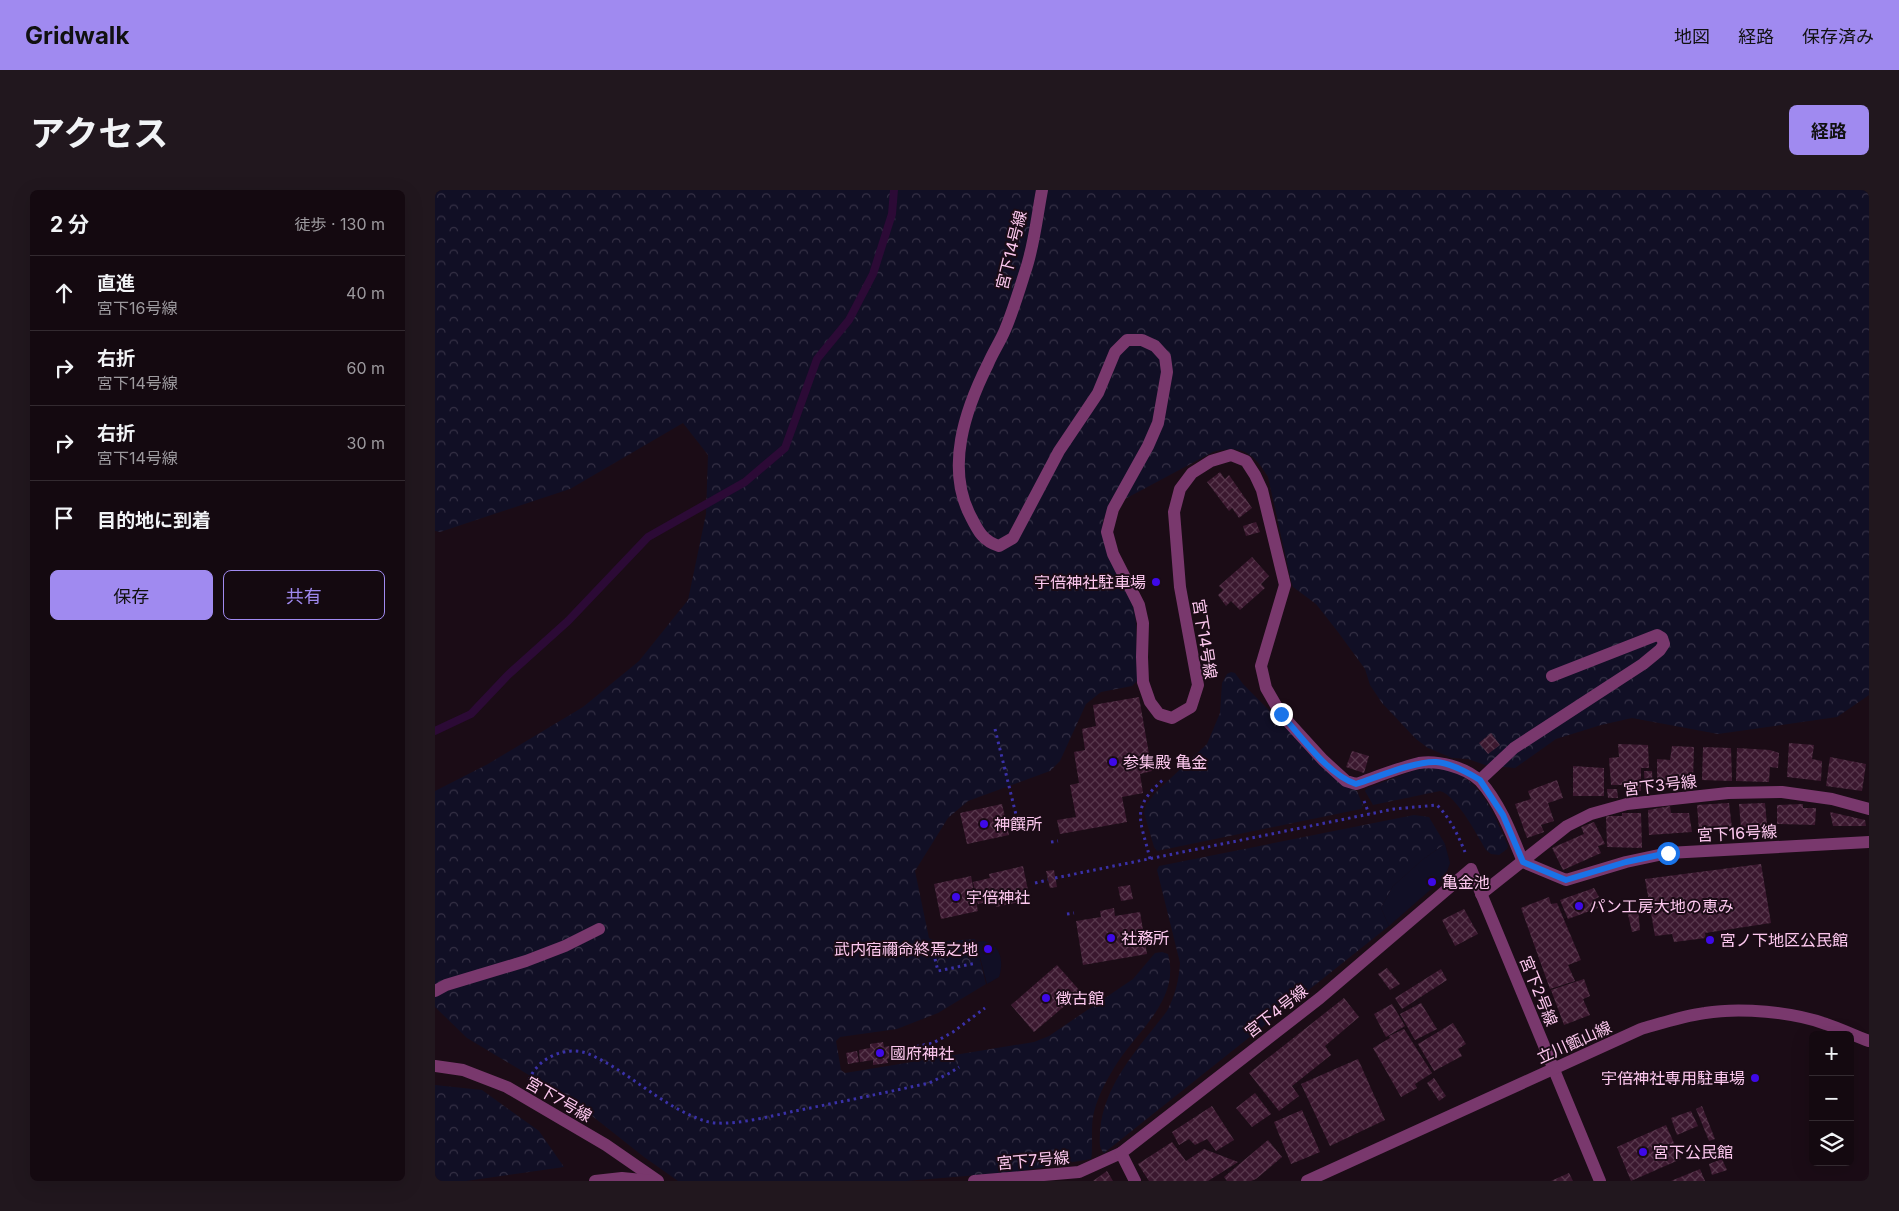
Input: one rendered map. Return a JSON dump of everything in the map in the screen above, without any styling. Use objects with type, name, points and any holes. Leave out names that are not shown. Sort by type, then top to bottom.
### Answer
[{"type":"street","name":"宮下14号線","points":[[1042,190],[1027,268],[1005,331],[969,406],[959,447],[959,479],[964,504],[977,528],[988,542],[999,546],[1013,538],[1059,451],[1098,393],[1115,352],[1127,340],[1142,340],[1155,346],[1165,357],[1167,372],[1158,423],[1148,446],[1113,509],[1107,532],[1113,554],[1139,605],[1143,623],[1143,682],[1150,702],[1159,714],[1172,718],[1191,707],[1198,686],[1180,587],[1174,512],[1180,489],[1192,473],[1211,460],[1231,455],[1246,461],[1262,490],[1285,585],[1261,666],[1266,688],[1281,714],[1323,760],[1346,781],[1356,784],[1418,764],[1437,762],[1454,766],[1480,780],[1503,815],[1523,862]]},
{"type":"street","points":[[1480,780],[1514,748],[1643,664],[1660,650],[1664,644],[1662,638],[1657,634],[1552,676]]},
{"type":"street","name":"宮下3号線","points":[[1481,894],[1567,826],[1591,814],[1627,804],[1728,793],[1782,792],[1832,799],[1869,809]]},
{"type":"street","name":"宮下16号線","points":[[1523,862],[1566,880],[1626,862],[1668,853],[1869,842]]},
{"type":"street","name":"宮下2号線","points":[[1471,869],[1600,1181]]},
{"type":"street","name":"宮下4号線","points":[[1121,1154],[1320,998],[1471,869]]},
{"type":"street","points":[[435,991],[446,985],[526,961],[565,946],[599,929]]},
{"type":"street","name":"立川甑山線","points":[[1307,1181],[1641,1029],[1679,1018],[1707,1012],[1785,1013],[1825,1023],[1869,1041]]},
{"type":"street","name":"宮下7号線","points":[[435,1066],[463,1070],[507,1087],[606,1145],[658,1181]]},
{"type":"street","points":[[1121,1154],[1135,1181]]},
{"type":"street","name":"宮下7号線","points":[[974,1181],[1079,1172],[1121,1154]]},
{"type":"street","points":[[595,1181],[622,1178],[652,1181]]},
{"type":"path","points":[[995,728],[1019,828]]},
{"type":"path","points":[[1151,859],[1139,812],[1142,803],[1151,790],[1164,779]]},
{"type":"path","points":[[1055,878],[1394,810],[1437,804],[1445,813],[1459,838]]},
{"type":"path","points":[[1051,842],[1058,841]]},
{"type":"path","points":[[1035,882],[1048,880]]},
{"type":"path","points":[[1067,914],[1074,913]]},
{"type":"path","points":[[935,959],[938,971],[976,963]]},
{"type":"path","points":[[909,1048],[933,1043],[947,1036],[985,1008]]},
{"type":"path","points":[[522,1097],[531,1075],[544,1060],[569,1050],[588,1054],[676,1108],[706,1121],[724,1123],[807,1109],[929,1082],[950,1074],[959,1067]]},
{"type":"green space","points":[[435,190],[1869,190],[1869,695],[1837,717],[1718,734],[1632,718],[1601,725],[1556,739],[1515,768],[1485,765],[1468,759],[1452,758],[1428,748],[1416,739],[1382,703],[1370,685],[1365,669],[1338,632],[1316,604],[1293,587],[1268,477],[1263,469],[1246,452],[1231,449],[1213,452],[1108,508],[1103,521],[1102,532],[1134,609],[1138,680],[1132,686],[1101,692],[1086,704],[1060,761],[1050,771],[968,801],[948,818],[915,871],[929,938],[936,942],[975,939],[986,984],[938,1013],[897,1029],[840,1037],[836,1041],[841,1070],[845,1073],[1034,1042],[1049,1036],[1133,979],[1155,953],[1162,952],[1168,954],[1170,971],[1168,987],[1162,1001],[1154,1015],[1114,1068],[1094,1111],[1091,1159],[1014,1172],[906,1181],[678,1181],[644,1157],[577,1104],[467,1038],[435,1007],[435,791],[488,764],[583,707],[639,661],[688,600],[706,514],[708,455],[683,423],[570,489],[440,532],[435,531]]},
{"type":"green space","points":[[1235,673],[1243,684],[1343,785],[1357,791],[1363,806],[1361,809],[1157,851],[1154,847],[1144,813],[1146,805],[1155,793],[1207,744],[1220,713],[1222,683],[1227,674]]},
{"type":"green space","points":[[1421,768],[1438,768],[1454,772],[1466,778],[1484,797],[1491,809],[1508,846],[1507,849],[1499,855],[1491,854],[1486,850],[1460,808],[1446,794],[1440,791],[1373,805],[1365,791],[1367,788]]},
{"type":"green space","points":[[1414,815],[1429,817],[1445,844],[1422,860],[1393,886],[1381,908],[1389,926],[1104,1153],[1100,1146],[1100,1131],[1108,1097],[1125,1067],[1167,1011],[1178,982],[1180,963],[1157,870],[1159,866]]},
{"type":"green space","points":[[1445,844],[1450,863],[1445,877],[1389,926],[1381,908],[1393,886],[1422,860]]},
{"type":"green space","points":[[984,941],[990,943],[998,950],[1001,960],[999,977],[987,984],[976,942]]},
{"type":"green space","points":[[435,1085],[482,1090],[539,1131],[564,1167],[466,1181],[435,1181]]},
{"type":"building","points":[[1220,472],[1225,479],[1229,475],[1252,508],[1239,518],[1232,508],[1229,511],[1207,482]]},
{"type":"building","points":[[1256,522],[1260,532],[1246,536],[1243,526]]},
{"type":"building","points":[[1252,557],[1269,576],[1261,584],[1265,588],[1240,610],[1231,601],[1226,606],[1218,595],[1223,590],[1219,586]]},
{"type":"building","name":"参集殿 亀金","points":[[1139,697],[1152,771],[1140,774],[1143,793],[1122,797],[1127,822],[1060,834],[1057,820],[1076,817],[1070,785],[1079,783],[1074,752],[1085,750],[1082,729],[1096,726],[1093,705]]},
{"type":"building","points":[[1491,733],[1500,745],[1488,754],[1479,743]]},
{"type":"building","points":[[1789,743],[1814,745],[1812,759],[1822,761],[1821,781],[1787,777]]},
{"type":"building","points":[[1618,744],[1648,745],[1649,768],[1641,768],[1641,791],[1626,792],[1625,785],[1611,785],[1609,758],[1619,757]]},
{"type":"building","points":[[1672,746],[1694,747],[1693,781],[1657,780],[1657,759],[1670,760]]},
{"type":"building","points":[[1703,747],[1731,748],[1732,781],[1702,780]]},
{"type":"building","points":[[1737,748],[1770,750],[1779,753],[1778,768],[1770,767],[1769,782],[1736,781]]},
{"type":"building","points":[[1352,751],[1369,756],[1364,773],[1346,767]]},
{"type":"building","points":[[1830,757],[1866,764],[1862,791],[1826,786]]},
{"type":"building","points":[[1573,766],[1604,768],[1604,796],[1573,796]]},
{"type":"building","points":[[1644,771],[1652,771],[1653,789],[1645,790]]},
{"type":"building","points":[[1557,780],[1563,798],[1548,803],[1554,821],[1541,825],[1544,832],[1527,838],[1515,804],[1531,799],[1528,791]]},
{"type":"building","points":[[1607,789],[1617,789],[1618,798],[1608,798]]},
{"type":"building","points":[[1729,803],[1732,828],[1699,831],[1697,805]]},
{"type":"building","points":[[1765,803],[1767,825],[1741,828],[1739,804]]},
{"type":"building","name":"神饌所","points":[[1002,804],[1009,835],[967,844],[960,813]]},
{"type":"building","points":[[1803,804],[1803,808],[1816,808],[1815,825],[1777,824],[1777,805]]},
{"type":"building","points":[[1670,806],[1671,813],[1689,813],[1692,832],[1649,835],[1648,810]]},
{"type":"building","points":[[1830,812],[1865,820],[1866,826],[1833,826]]},
{"type":"building","points":[[1622,813],[1641,813],[1642,848],[1607,847],[1606,816],[1622,816]]},
{"type":"building","points":[[1594,822],[1605,844],[1598,846],[1601,853],[1563,870],[1552,848],[1584,834],[1581,827]]},
{"type":"building","points":[[1761,864],[1771,923],[1705,933],[1706,938],[1674,942],[1672,934],[1655,936],[1645,879]]},
{"type":"building","points":[[1023,866],[1030,900],[996,907],[995,900],[978,904],[973,882],[990,878],[989,874]]},
{"type":"building","points":[[1054,870],[1057,887],[1050,888],[1046,871]]},
{"type":"building","name":"宇倍神社","points":[[971,876],[978,911],[941,919],[934,884]]},
{"type":"building","points":[[1130,885],[1133,899],[1121,901],[1118,887]]},
{"type":"building","points":[[1594,888],[1599,897],[1595,899],[1598,908],[1568,919],[1560,900]]},
{"type":"building","points":[[1549,897],[1551,904],[1557,903],[1581,960],[1568,965],[1575,981],[1550,989],[1521,908]]},
{"type":"building","name":"社務所","points":[[1114,908],[1115,916],[1140,912],[1147,954],[1083,965],[1076,921],[1101,917],[1100,911]]},
{"type":"building","points":[[1464,909],[1478,934],[1455,946],[1442,920]]},
{"type":"building","points":[[1638,909],[1640,930],[1632,932],[1627,910]]},
{"type":"building","name":"徴古館","points":[[1057,965],[1081,992],[1034,1032],[1011,1005]]},
{"type":"building","points":[[1387,968],[1400,984],[1390,990],[1378,974]]},
{"type":"building","points":[[1441,969],[1447,980],[1402,1009],[1395,998]]},
{"type":"building","points":[[1584,979],[1590,996],[1583,999],[1590,1015],[1564,1025],[1551,990]]},
{"type":"building","points":[[1344,998],[1359,1017],[1325,1046],[1331,1055],[1292,1086],[1299,1096],[1279,1111],[1249,1073]]},
{"type":"building","points":[[1421,1003],[1437,1029],[1415,1040],[1400,1014]]},
{"type":"building","points":[[1392,1004],[1405,1026],[1386,1037],[1374,1014]]},
{"type":"building","points":[[1453,1023],[1466,1044],[1458,1049],[1462,1056],[1434,1071],[1418,1044]]},
{"type":"building","points":[[1404,1029],[1432,1073],[1415,1084],[1417,1088],[1401,1097],[1373,1048],[1390,1038],[1389,1036]]},
{"type":"building","name":"國府神社","points":[[883,1042],[884,1047],[900,1044],[902,1056],[887,1059],[888,1063],[873,1065],[873,1060],[860,1062],[859,1050],[870,1048],[870,1044]]},
{"type":"building","points":[[857,1051],[859,1062],[848,1064],[846,1053]]},
{"type":"building","points":[[1358,1059],[1385,1120],[1330,1146],[1301,1084]]},
{"type":"building","points":[[1434,1078],[1446,1096],[1439,1101],[1427,1083]]},
{"type":"building","points":[[1255,1093],[1271,1114],[1252,1127],[1236,1108]]},
{"type":"building","points":[[1212,1106],[1234,1140],[1216,1151],[1207,1139],[1195,1145],[1189,1139],[1179,1145],[1172,1132]]},
{"type":"building","points":[[1702,1106],[1715,1139],[1709,1141],[1696,1109]]},
{"type":"building","points":[[1302,1110],[1320,1152],[1291,1164],[1274,1122]]},
{"type":"building","points":[[1691,1111],[1698,1126],[1677,1135],[1671,1118]]},
{"type":"building","points":[[1666,1125],[1681,1159],[1631,1181],[1617,1147]]},
{"type":"building","points":[[1268,1140],[1282,1157],[1256,1179],[1251,1181],[1227,1181],[1224,1177]]},
{"type":"building","points":[[1172,1142],[1186,1161],[1204,1149],[1238,1162],[1208,1181],[1149,1181],[1138,1164]]},
{"type":"building","points":[[1722,1159],[1727,1170],[1712,1175],[1709,1164]]},
{"type":"building","points":[[1700,1169],[1705,1181],[1671,1181]]},
{"type":"building","points":[[1107,1171],[1113,1181],[1093,1181]]},
{"type":"building","points":[[1569,1173],[1573,1181],[1551,1181]]},
{"type":"waterway","points":[[435,731],[471,714],[508,675],[568,621],[648,537],[745,482],[785,448],[817,359],[849,320],[873,274],[892,214],[894,190]]},
{"type":"place","name":"宇倍神社駐車場","points":[[1156,582]]},
{"type":"place","name":"参集殿 亀金","points":[[1113,762]]},
{"type":"place","name":"神饌所","points":[[984,824]]},
{"type":"place","name":"亀金池","points":[[1432,882]]},
{"type":"place","name":"宇倍神社","points":[[956,897]]},
{"type":"place","name":"パン工房大地の恵み","points":[[1579,906]]},
{"type":"place","name":"社務所","points":[[1111,938]]},
{"type":"place","name":"宮ノ下地区公民館","points":[[1710,940]]},
{"type":"place","name":"武内宿禰命終焉之地","points":[[988,949]]},
{"type":"place","name":"徴古館","points":[[1046,998]]},
{"type":"place","name":"國府神社","points":[[880,1053]]},
{"type":"place","name":"宇倍神社専用駐車場","points":[[1755,1078]]},
{"type":"place","name":"宮下公民館","points":[[1643,1152]]},
{"type":"route","points":[[1281,714],[1323,760],[1346,781],[1356,784],[1418,764],[1437,762],[1454,766],[1475,777],[1480,780],[1503,815],[1523,862],[1566,880],[1626,862],[1668,853]]}]
